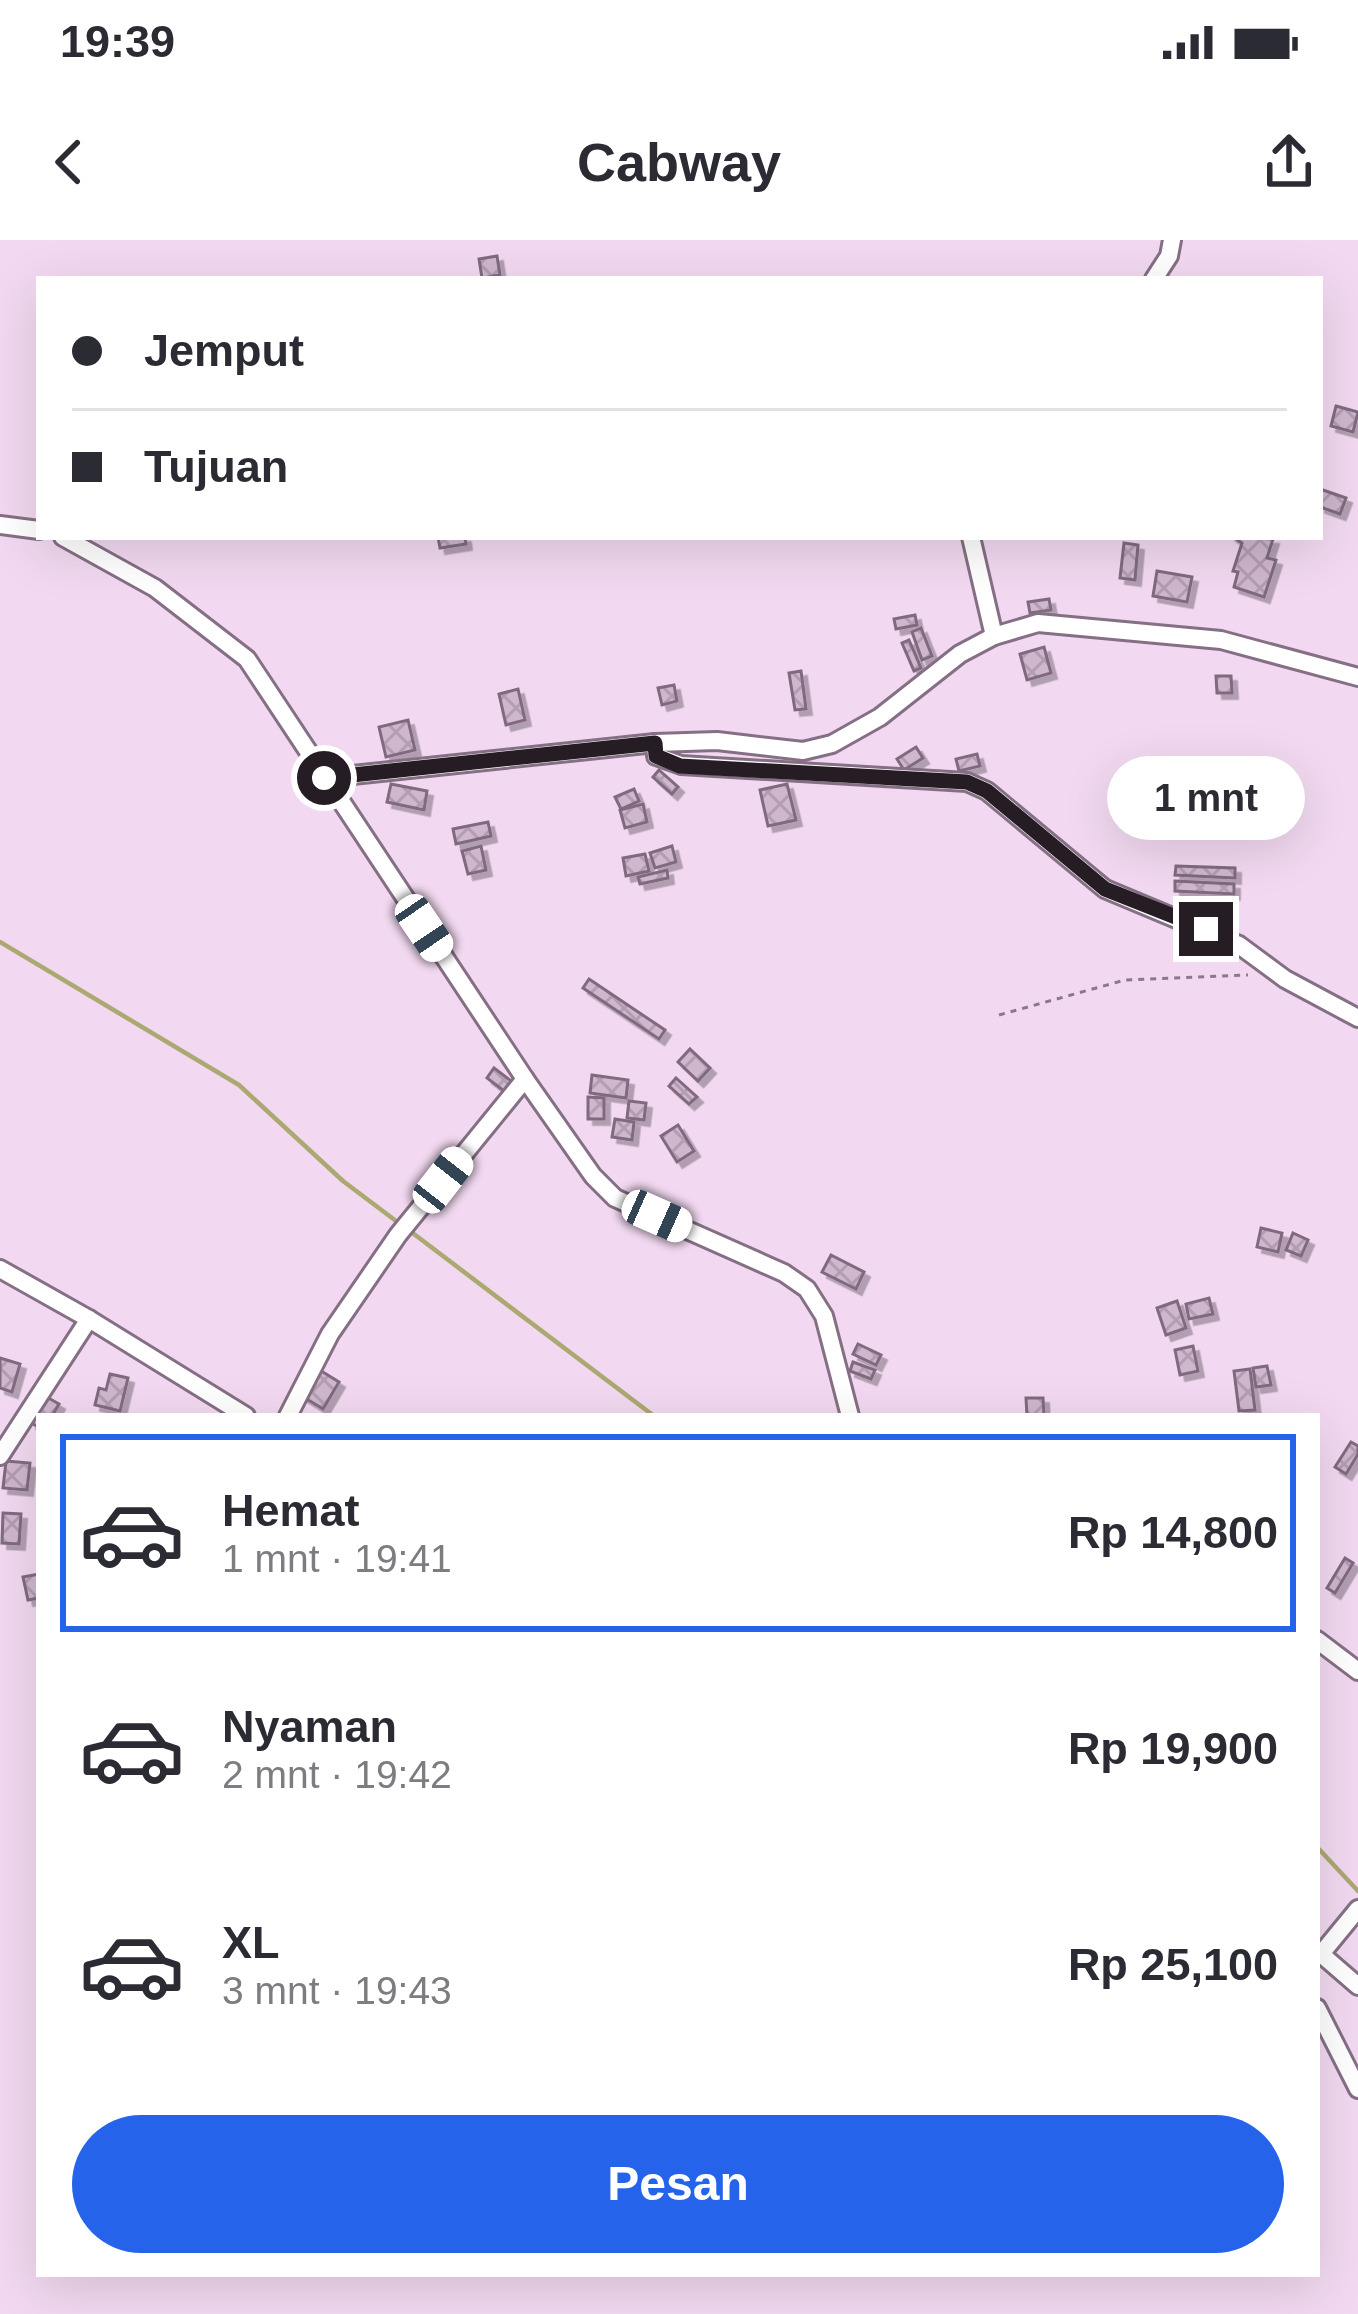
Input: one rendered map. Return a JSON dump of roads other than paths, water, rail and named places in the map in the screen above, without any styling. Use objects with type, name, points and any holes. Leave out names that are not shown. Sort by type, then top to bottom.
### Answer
[{"type":"street","points":[[1156,276],[1169,256],[1172,240]]},
{"type":"street","points":[[0,525],[36,530]]},
{"type":"street","points":[[69,540],[155,588],[247,659],[593,1175],[615,1198],[784,1273],[807,1289],[824,1316],[849,1413]]},
{"type":"street","points":[[972,540],[994,636]]},
{"type":"street","points":[[324,778],[655,743],[717,741],[803,751],[832,745],[880,717],[960,654],[994,636],[1038,623],[1221,640],[1358,677]]},
{"type":"street","points":[[655,743],[656,756],[680,766],[967,782],[987,791],[1105,889],[1239,945],[1280,975],[1358,1018]]},
{"type":"street","points":[[290,1413],[330,1334],[398,1235],[525,1079]]},
{"type":"street","points":[[0,1269],[241,1413]]},
{"type":"street","points":[[0,1456],[89,1318]]},
{"type":"street","points":[[1320,1642],[1358,1671]]},
{"type":"street","points":[[1320,1951],[1355,1912]]},
{"type":"street","points":[[1320,1953],[1358,1986]]},
{"type":"street","points":[[1320,2014],[1358,2089]]},
{"type":"waterway","points":[[0,942],[239,1085],[343,1181],[400,1224]]},
{"type":"waterway","points":[[410,1231],[650,1413]]},
{"type":"waterway","points":[[1320,1850],[1358,1891]]}]
